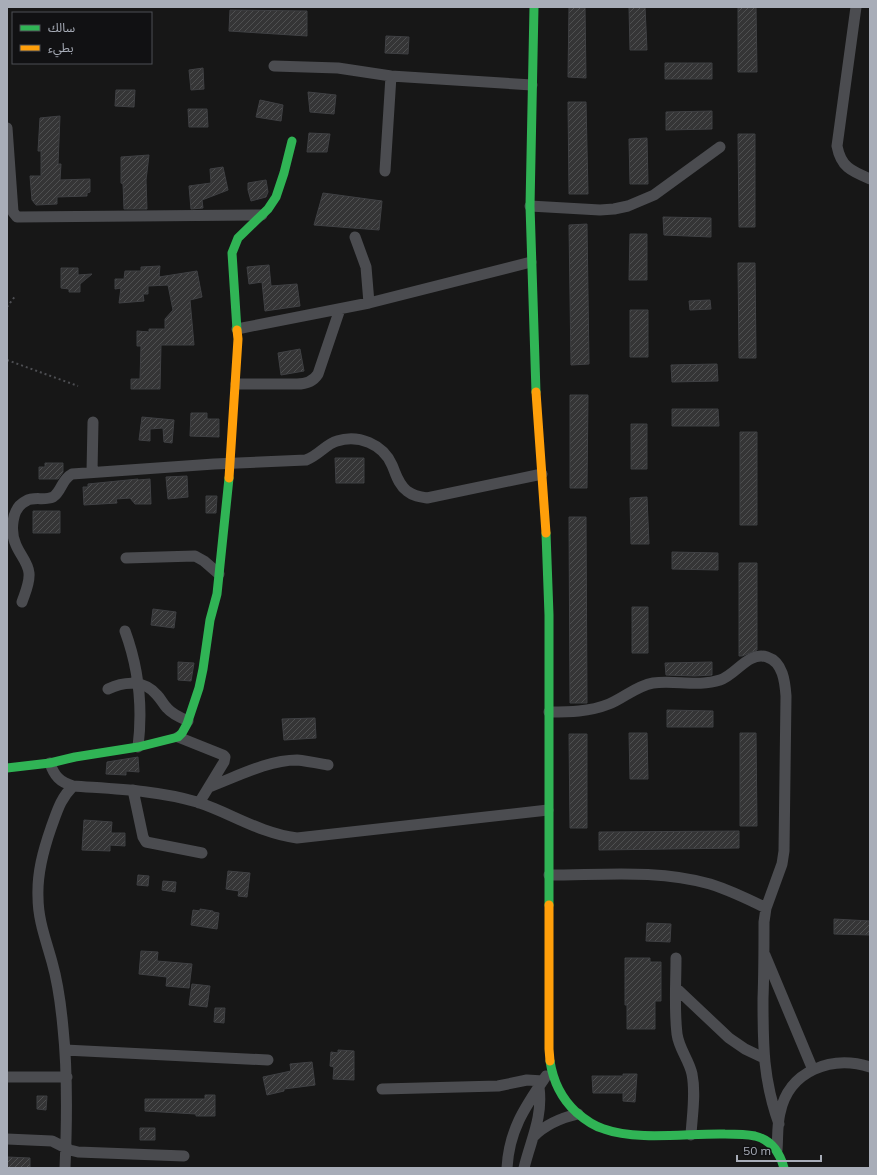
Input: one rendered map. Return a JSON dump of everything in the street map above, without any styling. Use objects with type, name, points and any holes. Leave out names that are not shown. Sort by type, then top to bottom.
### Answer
[{"type":"street","points":[[534,7],[530,206],[536,405],[548,568],[549,1049],[551,1069],[555,1082],[568,1104],[578,1114],[598,1127],[633,1136],[754,1136],[763,1139],[777,1150],[784,1168]]},
{"type":"street","points":[[856,7],[837,146],[840,158],[848,169],[870,179]]},
{"type":"street","points":[[274,66],[338,68],[391,76],[532,85]]},
{"type":"street","points":[[385,171],[391,76]]},
{"type":"street","points":[[7,128],[13,212],[16,216],[262,215]]},
{"type":"street","points":[[7,768],[50,763],[75,757],[138,747],[178,737],[185,729],[203,669],[209,628],[217,594],[230,464],[236,384],[237,329],[232,253],[233,247],[239,237],[273,203],[277,195],[292,141]]},
{"type":"street","points":[[530,206],[600,210],[628,206],[654,195],[720,147]]},
{"type":"street","points":[[355,237],[366,267],[369,303]]},
{"type":"street","points":[[237,329],[369,303],[531,262]]},
{"type":"street","points":[[236,384],[297,384],[311,381],[318,374],[340,309]]},
{"type":"street","points":[[92,472],[93,422]]},
{"type":"street","points":[[22,602],[28,585],[29,574],[26,563],[13,537],[14,521],[17,509],[26,500],[32,498],[53,497],[64,480],[72,474],[214,464],[306,460],[314,457],[327,446],[336,441],[346,438],[357,438],[377,447],[385,454],[400,484],[407,491],[416,496],[427,498],[542,474]]},
{"type":"street","points":[[126,558],[195,556],[204,561],[219,574]]},
{"type":"street","points":[[125,631],[134,657],[139,684],[141,709],[138,747]]},
{"type":"street","points":[[549,712],[576,712],[599,708],[620,699],[638,688],[654,683],[716,682],[728,676],[751,658],[759,656],[766,657],[778,664],[784,680],[786,696],[785,844],[782,864],[766,908],[764,922],[764,1058],[769,1092],[779,1124]]},
{"type":"street","points":[[108,689],[126,683],[139,684],[154,691],[167,709],[188,721]]},
{"type":"street","points":[[178,737],[225,757],[224,762],[199,803]]},
{"type":"street","points":[[209,787],[276,763],[306,761],[328,765]]},
{"type":"street","points":[[50,763],[55,776],[60,781],[73,786],[134,790],[171,795],[199,803],[267,832],[297,838],[548,810]]},
{"type":"street","points":[[64,1168],[67,1117],[65,1050],[52,963],[40,922],[38,886],[41,862],[47,838],[59,805],[73,786]]},
{"type":"street","points":[[134,790],[143,837],[146,842],[202,853]]},
{"type":"street","points":[[548,875],[651,874],[681,878],[710,884],[739,895],[766,908]]},
{"type":"street","points":[[764,951],[813,1070]]},
{"type":"street","points":[[676,958],[677,1037],[692,1074],[692,1135]]},
{"type":"street","points":[[676,988],[736,1044],[764,1058]]},
{"type":"street","points":[[65,1050],[268,1060]]},
{"type":"street","points":[[777,1150],[780,1113],[789,1092],[804,1076],[813,1070],[837,1062],[850,1062],[870,1067]]},
{"type":"street","points":[[506,1168],[508,1149],[515,1128],[525,1108],[551,1069]]},
{"type":"street","points":[[7,1076],[66,1077]]},
{"type":"street","points":[[382,1089],[498,1086],[527,1080],[541,1084]]},
{"type":"street","points":[[524,1168],[539,1118],[541,1084]]},
{"type":"street","points":[[533,1138],[548,1124],[578,1114]]},
{"type":"street","points":[[7,1139],[52,1141],[70,1150],[78,1152],[184,1156]]},
{"type":"path","points":[[7,307],[16,295]]},
{"type":"path","points":[[7,360],[78,386]]},
{"type":"building","points":[[569,7],[585,7],[586,78],[568,77]]},
{"type":"building","points":[[629,7],[645,7],[647,50],[630,50]]},
{"type":"building","points":[[738,7],[756,7],[757,72],[738,72]]},
{"type":"building","points":[[230,10],[307,11],[307,36],[229,31]]},
{"type":"building","points":[[386,36],[409,37],[408,54],[385,53]]},
{"type":"building","points":[[665,63],[712,63],[712,79],[665,79]]},
{"type":"building","points":[[203,68],[204,89],[191,90],[189,70]]},
{"type":"building","points":[[116,90],[135,90],[134,107],[115,106]]},
{"type":"building","points":[[308,92],[336,95],[334,114],[310,112]]},
{"type":"building","points":[[260,100],[283,105],[281,121],[256,117]]},
{"type":"building","points":[[568,102],[586,102],[588,194],[569,194]]},
{"type":"building","points":[[188,109],[207,109],[208,127],[189,127]]},
{"type":"building","points":[[712,111],[712,129],[666,130],[666,112]]},
{"type":"building","points":[[60,116],[58,164],[61,164],[60,180],[90,179],[90,192],[87,193],[87,196],[57,197],[57,204],[36,205],[32,200],[30,176],[41,176],[41,151],[38,151],[40,118]]},
{"type":"building","points":[[309,133],[330,134],[327,152],[307,152]]},
{"type":"building","points":[[738,134],[755,134],[755,227],[739,227]]},
{"type":"building","points":[[647,138],[648,184],[630,184],[629,139]]},
{"type":"building","points":[[149,155],[146,180],[147,209],[124,209],[123,184],[121,183],[121,157]]},
{"type":"building","points":[[223,167],[228,190],[202,200],[203,208],[191,209],[189,186],[211,183],[210,169]]},
{"type":"building","points":[[266,180],[268,192],[266,197],[251,201],[248,183]]},
{"type":"building","points":[[323,193],[382,201],[379,230],[314,225]]},
{"type":"building","points":[[663,217],[711,218],[711,237],[664,235]]},
{"type":"building","points":[[587,224],[589,364],[571,365],[569,225]]},
{"type":"building","points":[[630,234],[647,234],[647,280],[629,280]]},
{"type":"building","points":[[738,263],[755,263],[756,358],[739,358]]},
{"type":"building","points":[[269,265],[271,286],[297,284],[300,306],[265,311],[262,282],[249,284],[247,267]]},
{"type":"building","points":[[160,266],[159,277],[197,271],[202,297],[190,300],[194,345],[161,345],[160,389],[131,389],[131,379],[140,379],[141,346],[137,346],[137,331],[149,332],[149,329],[165,329],[165,319],[173,310],[168,285],[148,286],[148,294],[143,294],[144,301],[119,303],[121,288],[115,289],[115,279],[124,279],[125,271],[141,271],[141,267]]},
{"type":"building","points":[[61,268],[78,268],[78,275],[92,274],[80,284],[80,292],[69,292],[69,289],[61,288]]},
{"type":"building","points":[[710,300],[711,309],[690,310],[689,301]]},
{"type":"building","points":[[630,310],[648,310],[648,357],[630,357]]},
{"type":"building","points":[[300,349],[304,371],[281,375],[278,353]]},
{"type":"building","points":[[717,364],[718,381],[672,382],[671,365]]},
{"type":"building","points":[[570,395],[588,395],[587,488],[570,488]]},
{"type":"building","points":[[672,409],[718,409],[719,426],[672,426]]},
{"type":"building","points":[[191,413],[207,413],[207,419],[219,419],[219,437],[190,436]]},
{"type":"building","points":[[142,417],[174,420],[172,443],[164,442],[163,428],[150,429],[150,441],[139,440]]},
{"type":"building","points":[[631,424],[647,424],[647,469],[631,469]]},
{"type":"building","points":[[740,432],[757,432],[757,525],[740,525]]},
{"type":"building","points":[[335,458],[364,458],[364,483],[336,483]]},
{"type":"building","points":[[45,463],[63,463],[63,472],[58,479],[39,479],[39,467],[45,467]]},
{"type":"building","points":[[187,476],[188,497],[168,499],[166,477]]},
{"type":"building","points":[[150,479],[151,504],[135,504],[130,498],[116,499],[117,503],[84,505],[83,487],[88,487],[88,484]]},
{"type":"building","points":[[206,496],[217,496],[216,513],[206,513]]},
{"type":"building","points":[[647,497],[649,544],[631,544],[630,498]]},
{"type":"building","points":[[33,511],[60,511],[60,533],[33,533]]},
{"type":"building","points":[[569,517],[586,517],[587,703],[570,703]]},
{"type":"building","points":[[672,552],[718,553],[718,570],[672,569]]},
{"type":"building","points":[[739,563],[757,563],[757,650],[742,656],[739,656]]},
{"type":"building","points":[[632,607],[648,607],[648,653],[632,653]]},
{"type":"building","points":[[153,609],[176,612],[174,628],[151,625]]},
{"type":"building","points":[[178,662],[194,663],[191,681],[178,680]]},
{"type":"building","points":[[712,662],[712,675],[666,675],[665,663]]},
{"type":"building","points":[[667,710],[713,711],[713,727],[667,727]]},
{"type":"building","points":[[315,718],[316,738],[284,740],[282,719]]},
{"type":"building","points":[[629,733],[647,733],[648,779],[630,779]]},
{"type":"building","points":[[740,733],[756,733],[757,826],[740,826]]},
{"type":"building","points":[[569,734],[587,734],[587,828],[570,828]]},
{"type":"building","points":[[138,757],[139,772],[126,771],[126,775],[106,774],[107,762]]},
{"type":"building","points":[[84,820],[112,822],[111,833],[125,833],[125,846],[110,845],[110,851],[82,850]]},
{"type":"building","points":[[739,831],[739,848],[599,850],[599,832]]},
{"type":"building","points":[[228,871],[250,873],[247,897],[238,896],[239,891],[226,889]]},
{"type":"building","points":[[138,875],[149,876],[148,886],[137,885]]},
{"type":"building","points":[[163,881],[176,882],[175,892],[162,890]]},
{"type":"building","points":[[200,909],[219,913],[217,929],[191,925],[193,910],[200,911]]},
{"type":"building","points":[[834,919],[870,921],[870,935],[834,934]]},
{"type":"building","points":[[647,923],[671,924],[670,942],[646,941]]},
{"type":"building","points":[[141,951],[158,952],[157,961],[192,964],[189,988],[166,986],[167,977],[139,974]]},
{"type":"building","points":[[625,958],[650,958],[650,962],[661,962],[661,1001],[655,1001],[655,1029],[627,1029],[627,1005],[625,1005]]},
{"type":"building","points":[[192,984],[210,986],[207,1007],[189,1005]]},
{"type":"building","points":[[215,1008],[225,1008],[224,1023],[214,1022]]},
{"type":"building","points":[[338,1050],[354,1051],[354,1080],[333,1079],[334,1067],[330,1066],[331,1052],[338,1053]]},
{"type":"building","points":[[312,1062],[315,1085],[284,1089],[284,1091],[267,1095],[263,1077],[291,1071],[290,1064]]},
{"type":"building","points":[[623,1074],[637,1074],[635,1102],[623,1101],[623,1093],[593,1093],[592,1076],[623,1076]]},
{"type":"building","points":[[205,1095],[215,1095],[215,1116],[196,1116],[196,1114],[145,1111],[145,1099],[205,1099]]},
{"type":"building","points":[[37,1096],[47,1096],[46,1110],[37,1109]]},
{"type":"building","points":[[140,1128],[155,1128],[155,1140],[140,1140]]},
{"type":"building","points":[[7,1157],[30,1158],[30,1168],[7,1168]]},
{"type":"traffic: fast","points":[[534,7],[530,206],[536,392]]},
{"type":"traffic: fast","points":[[237,330],[232,253],[238,238],[268,209],[276,197],[292,141]]},
{"type":"traffic: fast","points":[[7,768],[50,763],[75,757],[138,747],[178,737],[182,733],[187,724],[199,688],[210,620],[217,594],[229,478]]},
{"type":"traffic: fast","points":[[546,533],[549,615],[549,905]]},
{"type":"traffic: fast","points":[[550,1061],[558,1089],[566,1101],[579,1115],[596,1126],[617,1133],[647,1136],[711,1134],[743,1134],[755,1136],[766,1141],[774,1148],[780,1157],[784,1168]]},
{"type":"traffic: slow","points":[[229,478],[238,339],[237,330]]},
{"type":"traffic: slow","points":[[536,392],[546,533]]},
{"type":"traffic: slow","points":[[549,905],[550,1061]]}]
